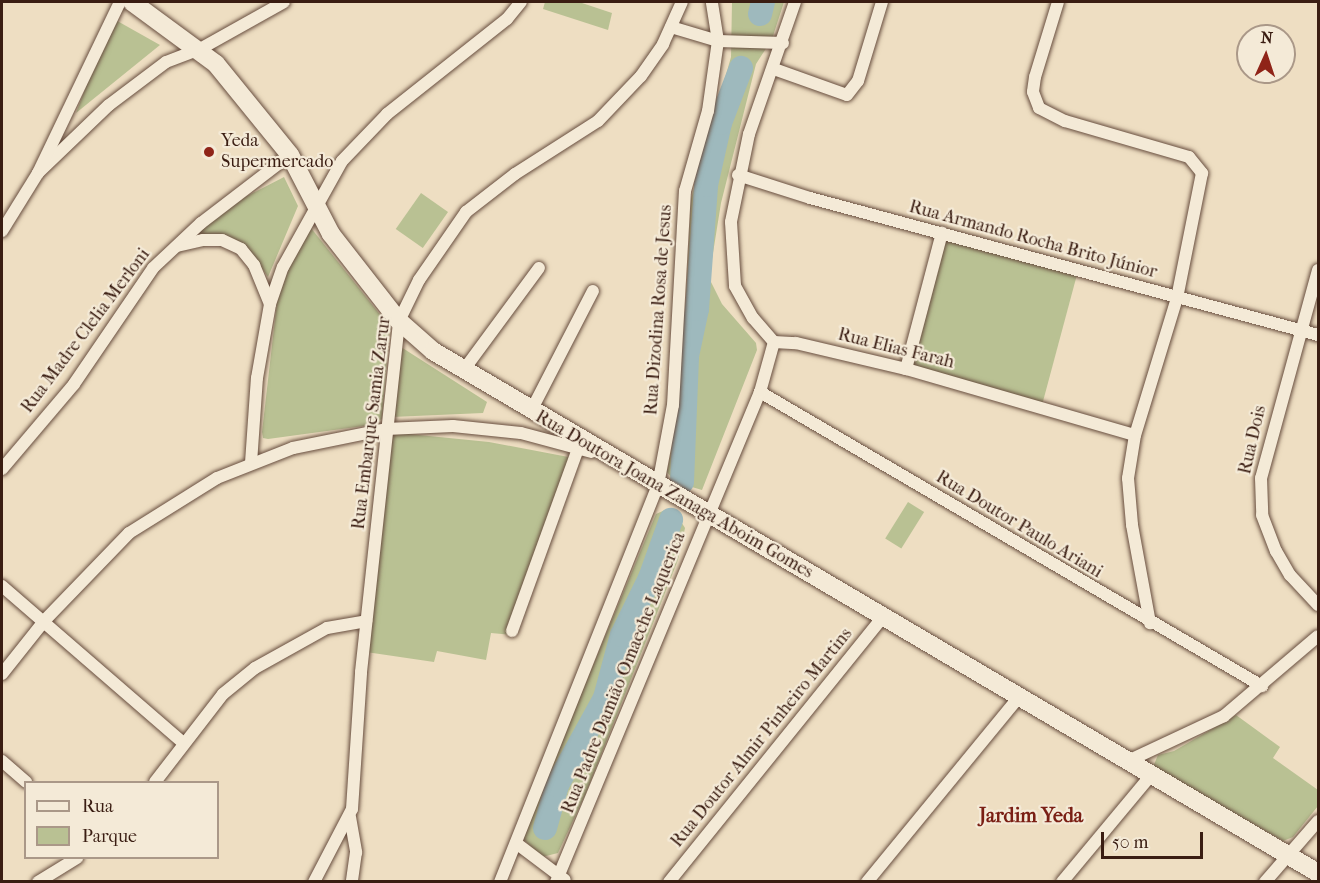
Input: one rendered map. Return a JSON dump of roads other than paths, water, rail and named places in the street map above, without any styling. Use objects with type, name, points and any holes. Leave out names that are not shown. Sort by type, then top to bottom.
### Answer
[{"type":"street","points":[[2,231],[38,173],[120,2]]},
{"type":"street","name":"Rua Doutora Joana Zanaga Aboim Gomes","points":[[132,2],[200,49],[290,155],[331,234],[399,321],[463,371],[580,443],[618,461],[1318,873]]},
{"type":"street","points":[[38,173],[136,83],[166,62],[200,49],[284,2]]},
{"type":"street","points":[[251,463],[257,378],[270,304],[283,267],[342,161],[362,137],[414,89],[507,19],[521,2]]},
{"type":"street","name":"Rua Embarque Samia Zarur","points":[[351,813],[366,621],[399,321],[424,271],[466,212],[514,174],[598,121],[641,76],[663,44],[682,2]]},
{"type":"street","name":"Rua Dizodina Rosa de Jesus","points":[[500,882],[658,485],[673,405],[685,190],[708,111],[718,41],[712,2]]},
{"type":"street","points":[[774,342],[753,318],[735,286],[731,222],[738,176],[795,2]]},
{"type":"street","points":[[774,69],[847,95],[858,81],[882,2]]},
{"type":"street","points":[[1058,2],[1035,77],[1033,92],[1039,108],[1065,121],[1189,157],[1202,173],[1177,298],[1135,435],[1128,478],[1129,503],[1150,623]]},
{"type":"street","points":[[670,27],[718,41],[783,43]]},
{"type":"street","name":"Rua Madre Clelia Merloni","points":[[2,469],[74,384],[153,268],[173,248],[290,155]]},
{"type":"street","name":"Rua Armando Rocha Brito Júnior","points":[[738,176],[1318,335]]},
{"type":"street","points":[[906,369],[942,233]]},
{"type":"street","points":[[173,248],[203,240],[222,240],[241,249],[254,265],[270,304]]},
{"type":"street","points":[[463,371],[539,268]]},
{"type":"street","name":"Rua Dois","points":[[1318,270],[1267,449],[1261,478],[1262,515],[1276,551],[1290,575],[1318,605]]},
{"type":"street","points":[[531,411],[593,291]]},
{"type":"street","name":"Rua Elias Farah","points":[[774,342],[906,369],[1135,435]]},
{"type":"street","name":"Rua Padre Damião Omaeche Laquerica","points":[[561,880],[656,648],[707,514],[760,392],[774,342]]},
{"type":"street","name":"Rua Doutor Paulo Ariani","points":[[760,392],[1150,623],[1262,686]]},
{"type":"street","points":[[2,674],[45,620],[129,533],[217,478],[251,463],[293,447],[386,429],[453,426],[521,433],[580,443],[512,631]]},
{"type":"street","points":[[2,586],[45,620],[182,742]]},
{"type":"street","name":"Rua Doutor Almir Pinheiro Martins","points":[[669,882],[883,617]]},
{"type":"street","points":[[156,781],[182,742],[223,694],[255,668],[327,628],[366,621]]},
{"type":"street","points":[[1128,761],[1224,716],[1318,636]]},
{"type":"street","points":[[867,882],[1019,697]]},
{"type":"street","points":[[2,761],[24,781]]},
{"type":"street","points":[[1062,882],[1151,774]]},
{"type":"street","points":[[314,882],[351,813]]},
{"type":"street","points":[[351,813],[356,852],[352,882]]},
{"type":"street","points":[[1265,882],[1318,821]]},
{"type":"street","points":[[516,843],[561,880]]},
{"type":"street","points":[[38,882],[75,859]]},
{"type":"waterway","points":[[760,14],[763,2]]},
{"type":"waterway","points":[[682,482],[687,356],[697,309],[706,185],[720,123],[741,68]]},
{"type":"waterway","points":[[545,828],[557,785],[605,698],[622,635],[650,578],[671,520]]},
{"type":"place","name":"Yeda Supermercado","points":[[209,152]]},
{"type":"district","name":"Jardim Yeda","points":[[1031,815]]}]
